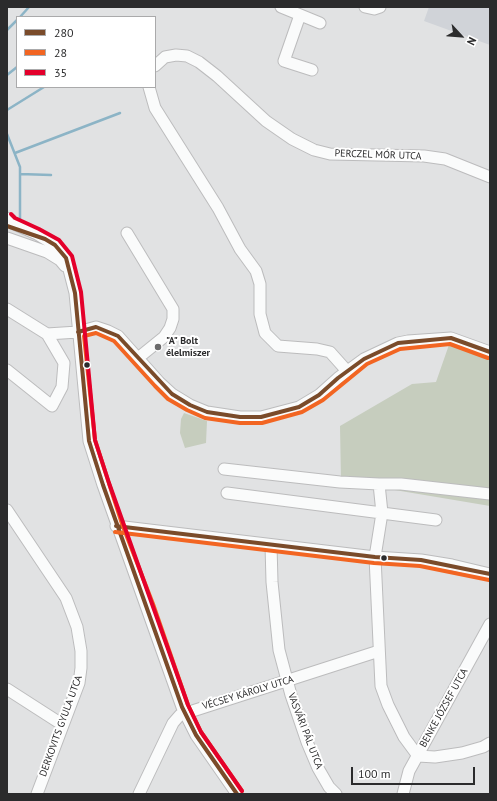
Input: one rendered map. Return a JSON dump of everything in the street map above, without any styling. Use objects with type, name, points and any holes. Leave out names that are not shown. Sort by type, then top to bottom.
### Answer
[{"type":"street","points":[[281,7],[320,23]]},
{"type":"street","points":[[365,7],[374,9],[380,7]]},
{"type":"street","points":[[300,15],[284,61],[312,70]]},
{"type":"street","name":"PERCZEL MÓR UTCA","points":[[156,65],[165,57],[176,55],[187,56],[199,62],[217,76],[266,121],[292,139],[314,150],[330,154],[424,156],[445,159],[490,177]]},
{"type":"street","points":[[149,88],[155,108],[218,208],[240,249],[256,271],[260,284],[260,314],[265,333],[278,346],[317,349],[330,352],[347,371]]},
{"type":"street","points":[[7,218],[12,223],[55,245],[66,258],[75,294],[89,441],[116,526],[147,606],[173,684],[185,712],[196,735],[237,794]]},
{"type":"street","points":[[7,226],[45,239]]},
{"type":"street","points":[[127,233],[173,309],[173,319],[170,328],[164,337],[138,358]]},
{"type":"street","points":[[7,238],[47,252],[60,260],[68,270]]},
{"type":"street","points":[[7,309],[47,334],[64,364],[62,387],[52,406],[7,370]]},
{"type":"street","points":[[47,334],[78,332],[96,327],[108,330],[118,336],[159,382],[172,394],[190,405],[207,412],[240,417],[261,417],[299,407],[319,395],[347,371],[364,359],[387,347],[408,341],[451,338],[490,352]]},
{"type":"street","points":[[224,469],[340,482],[401,484],[490,494]]},
{"type":"street","points":[[379,484],[382,513],[375,557],[381,686],[388,706],[404,737],[418,756],[435,757],[462,753],[483,747],[490,743]]},
{"type":"street","points":[[227,493],[436,520]]},
{"type":"street","name":"DERKOVITS GYULA UTCA","points":[[7,510],[66,598],[77,627],[81,668],[79,684],[37,794]]},
{"type":"street","points":[[116,526],[444,564],[490,574]]},
{"type":"street","name":"VASVÁRI PÁL UTCA","points":[[271,545],[272,582],[279,650],[287,680],[318,768],[329,787],[336,794]]},
{"type":"street","name":"BENKE JÓZSEF UTCA","points":[[403,794],[409,771],[490,624]]},
{"type":"street","name":"VÉCSEY KÁROLY UTCA","points":[[139,794],[173,723],[180,714],[379,652]]},
{"type":"street","points":[[7,689],[63,725]]},
{"type":"shaded area","points":[[429,7],[490,7],[490,45],[424,21]]},
{"type":"green space","points":[[451,339],[490,354],[490,506],[341,481],[340,426],[412,384],[436,382]]},
{"type":"green space","points":[[184,413],[207,421],[206,443],[185,448],[180,433],[181,419]]},
{"type":"waterway","points":[[21,16],[29,7]]},
{"type":"waterway","points":[[7,30],[16,21]]},
{"type":"waterway","points":[[7,75],[16,68]]},
{"type":"waterway","points":[[7,110],[42,88]]},
{"type":"waterway","points":[[15,153],[120,113]]},
{"type":"waterway","points":[[7,134],[20,167],[20,220]]},
{"type":"waterway","points":[[20,174],[51,175]]},
{"type":"transit line","name":"35","points":[[11,214],[15,218],[59,240],[72,256],[81,292],[95,440],[188,705],[201,732],[242,791]]},
{"type":"transit line","name":"280","points":[[7,226],[45,239],[55,245],[66,258],[75,293],[89,441],[103,485],[182,707],[196,735],[237,794]]},
{"type":"transit line","name":"280","points":[[78,332],[96,327],[118,336],[172,394],[190,405],[207,412],[240,417],[261,417],[299,407],[319,395],[338,378],[364,359],[398,343],[451,338],[490,352]]},
{"type":"transit line","name":"28","points":[[242,791],[201,732],[188,705],[153,604],[122,524],[95,440],[84,336],[96,333],[114,341],[168,399],[187,410],[205,418],[240,423],[262,423],[302,412],[323,400],[367,364],[400,349],[450,344],[488,358]]},
{"type":"transit line","name":"280","points":[[116,526],[375,557],[421,560],[490,574]]},
{"type":"transit line","name":"28","points":[[115,532],[374,563],[420,566],[489,580]]},
{"type":"place","name":"\"A\" Bolt élelmiszer","points":[[158,347]]}]
